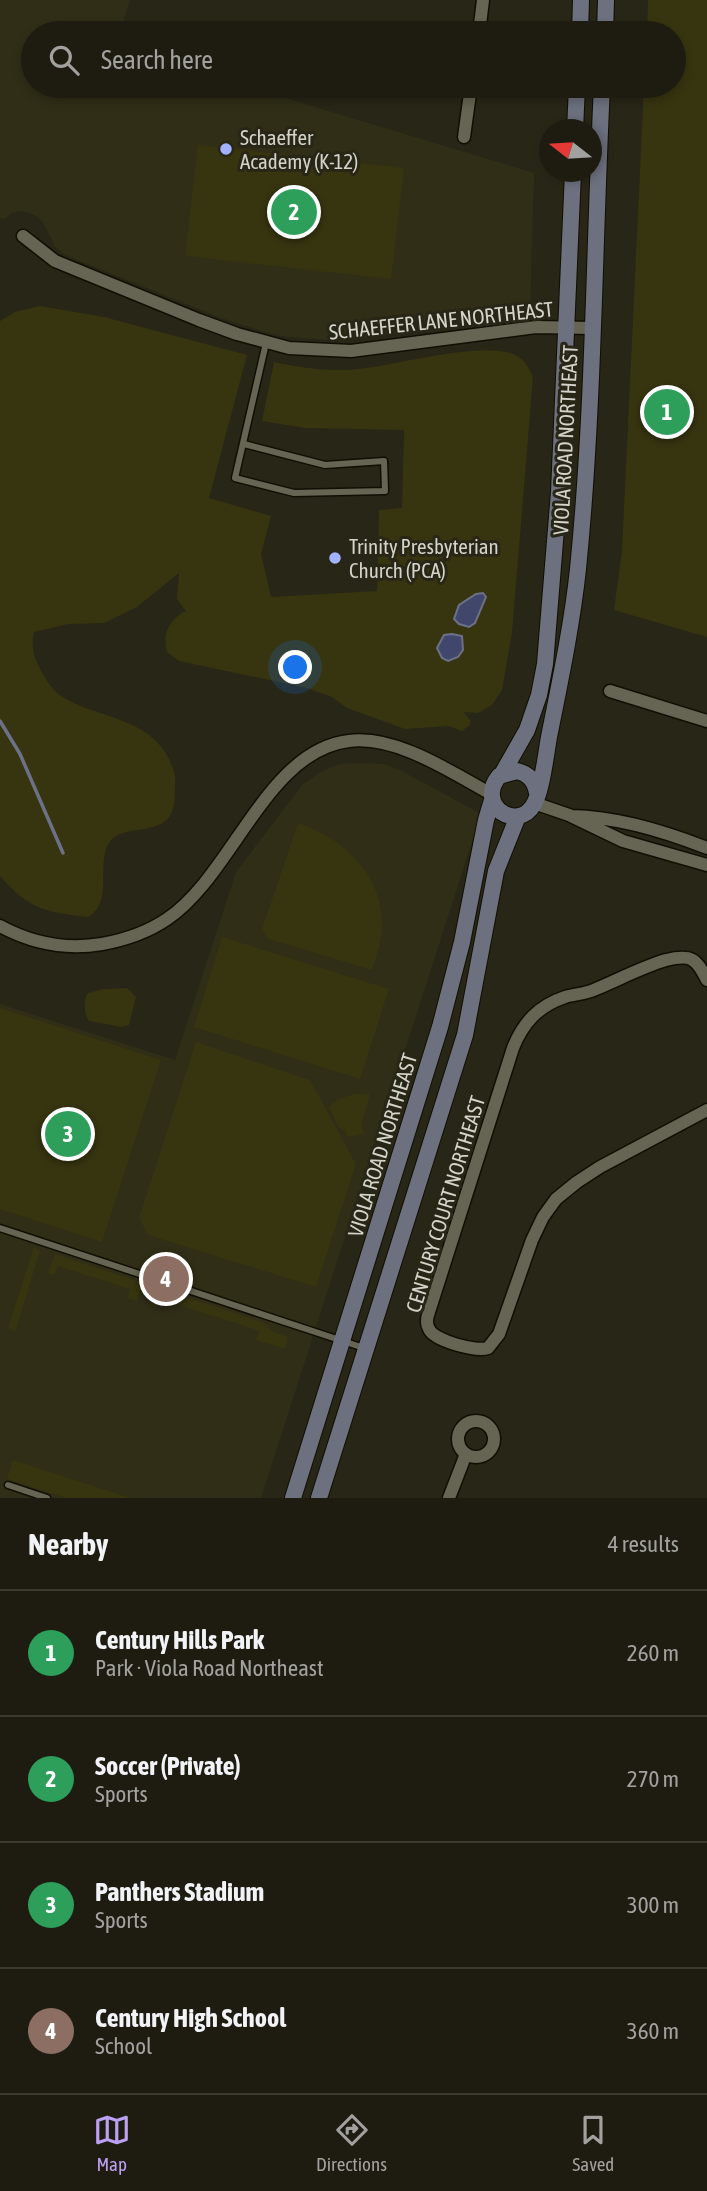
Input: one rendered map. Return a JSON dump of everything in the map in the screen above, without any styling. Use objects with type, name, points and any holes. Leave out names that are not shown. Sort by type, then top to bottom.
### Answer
[{"type":"main road","points":[[580,21],[581,0]]},
{"type":"main road","points":[[605,21],[606,0]]},
{"type":"main road","points":[[576,98],[576,119]]},
{"type":"main road","name":"VIOLA ROAD NORTHEAST","points":[[536,798],[578,572],[602,98]]},
{"type":"main road","name":"VIOLA ROAD NORTHEAST","points":[[502,774],[527,730],[539,695],[545,664],[559,492],[573,182]]},
{"type":"main road","points":[[510,771],[523,772],[533,781],[536,798],[529,810],[517,816],[499,811],[492,797],[495,781],[502,774],[510,771]]},
{"type":"main road","name":"VIOLA ROAD NORTHEAST","points":[[293,1498],[440,1027],[462,942],[492,797]]},
{"type":"main road","points":[[319,1498],[465,1035],[496,871],[517,816]]},
{"type":"street","points":[[480,21],[483,0]]},
{"type":"street","points":[[464,137],[469,98]]},
{"type":"street","name":"SCHAEFFER LANE NORTHEAST","points":[[23,236],[55,261],[199,320],[289,348],[351,351],[536,327],[592,328]]},
{"type":"street","points":[[610,691],[707,721]]},
{"type":"street","points":[[0,926],[39,942],[76,947],[116,942],[167,919],[198,890],[284,776],[308,754],[336,743],[350,740],[387,743],[492,797]]},
{"type":"street","points":[[536,798],[623,841],[707,865]]},
{"type":"street","points":[[569,816],[628,822],[707,848]]},
{"type":"street","name":"CENTURY COURT NORTHEAST","points":[[707,980],[699,964],[691,958],[666,960],[592,991],[549,1005],[533,1015],[523,1026],[429,1311],[427,1321],[431,1333],[473,1349],[488,1348],[499,1334],[537,1228],[556,1199],[600,1167],[707,1110]]},
{"type":"street","points":[[449,1498],[466,1454]]},
{"type":"lane","points":[[244,444],[325,465],[384,461],[384,491],[294,493],[235,478],[267,343]]},
{"type":"lane","points":[[0,1228],[367,1349]]},
{"type":"lane","points":[[8,1485],[47,1498]]},
{"type":"shaded area","name":"Schaeffer Academy (K-12)","points":[[0,0],[130,0],[124,21],[21,21],[21,98],[286,98],[534,173],[530,316],[343,341],[288,337],[221,318],[65,255],[55,247],[44,224],[30,213],[21,211],[12,213],[5,219],[0,218]]},
{"type":"shaded area","points":[[648,0],[707,0],[707,637],[614,610],[622,551],[643,98],[686,98],[686,21],[647,21]]},
{"type":"shaded area","points":[[198,145],[404,168],[391,279],[185,256]]},
{"type":"shaded area","points":[[40,306],[104,317],[247,355],[209,498],[271,516],[261,554],[271,597],[377,591],[379,510],[402,508],[404,430],[305,428],[262,421],[274,362],[316,369],[348,370],[460,352],[499,351],[520,358],[533,377],[512,633],[502,690],[492,705],[478,713],[464,712],[470,725],[462,731],[449,726],[405,729],[347,708],[332,697],[307,688],[179,661],[167,652],[165,639],[171,623],[186,611],[177,599],[179,573],[137,607],[104,623],[68,624],[34,632],[35,658],[54,689],[80,706],[124,721],[150,735],[169,759],[175,774],[173,809],[165,822],[118,835],[107,847],[101,901],[88,917],[49,911],[30,903],[0,876],[0,321],[15,312]]},
{"type":"shaded area","points":[[339,764],[384,764],[402,771],[481,814],[261,1498],[0,1498],[0,1004],[175,1060],[236,872],[303,784]]},
{"type":"shaded area","points":[[298,823],[314,829],[343,847],[356,859],[374,887],[380,903],[382,927],[372,970],[269,939],[262,929]]},
{"type":"shaded area","points":[[222,937],[389,989],[360,1079],[194,1027]]},
{"type":"shaded area","points":[[127,988],[136,997],[129,1025],[122,1027],[89,1021],[85,1007],[88,993]]},
{"type":"shaded area","points":[[0,1008],[161,1060],[102,1242],[0,1209]]},
{"type":"shaded area","points":[[196,1042],[310,1080],[356,1164],[316,1287],[148,1235],[139,1218]]},
{"type":"shaded area","points":[[370,1094],[361,1126],[364,1134],[347,1137],[345,1130],[339,1128],[329,1107],[348,1096]]},
{"type":"shaded area","points":[[34,1247],[40,1251],[15,1332],[8,1328]]},
{"type":"shaded area","points":[[55,1254],[140,1282],[137,1301],[128,1298],[130,1289],[58,1266],[54,1275],[48,1273]]},
{"type":"shaded area","points":[[157,1288],[262,1322],[274,1332],[288,1337],[285,1349],[256,1340],[259,1331],[251,1328],[160,1299],[157,1307],[150,1305]]},
{"type":"shaded area","points":[[13,1460],[130,1498],[66,1498],[7,1479]]},
{"type":"water","points":[[483,593],[486,597],[475,623],[469,627],[459,624],[454,619],[459,605],[476,594]]},
{"type":"water","points":[[444,635],[462,636],[463,650],[458,657],[448,661],[442,658],[437,648]]},
{"type":"waterway","points":[[0,721],[20,754],[63,853]]},
{"type":"place","name":"Schaeffer Academy (K-12)","points":[[226,149]]},
{"type":"place","name":"Soccer (Private)","points":[[294,212]]},
{"type":"place","name":"Century Hills Park","points":[[667,412]]},
{"type":"place","name":"Trinity Presbyterian Church (PCA)","points":[[335,558]]},
{"type":"place","name":"Panthers Stadium","points":[[68,1134]]},
{"type":"place","name":"Century High School","points":[[166,1279]]}]
